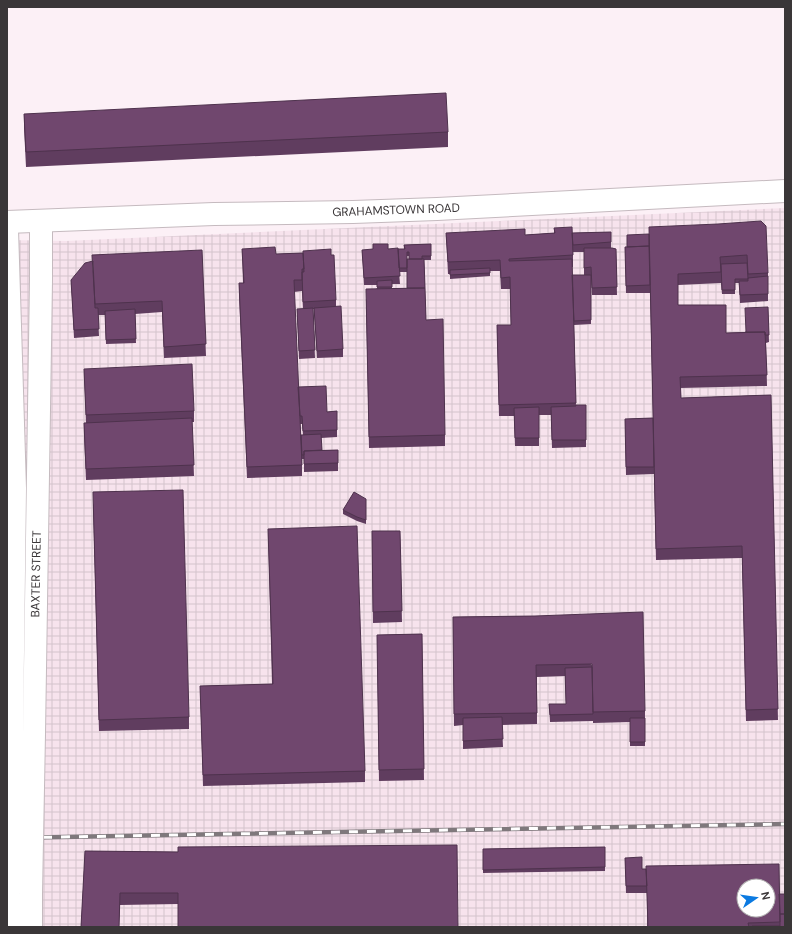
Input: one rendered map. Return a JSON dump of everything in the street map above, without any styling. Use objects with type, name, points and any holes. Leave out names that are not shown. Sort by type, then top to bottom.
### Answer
[{"type":"main road","name":"GRAHAMSTOWN ROAD","points":[[7,222],[214,214],[436,209],[785,191]]},
{"type":"main road","name":"BAXTER STREET","points":[[31,927],[41,280],[40,221]]},
{"type":"main road","name":"BAXTER STREET","points":[[7,229],[15,488],[9,927]]},
{"type":"shaded area","points":[[785,208],[785,927],[7,927],[7,240],[66,241]]},
{"type":"building","points":[[446,93],[448,132],[26,152],[24,114]]},
{"type":"building","points":[[761,221],[766,226],[768,273],[748,274],[747,255],[720,257],[721,272],[678,274],[678,305],[726,305],[726,333],[765,332],[767,375],[680,377],[681,398],[771,395],[778,709],[746,710],[742,546],[656,549],[649,227]]},
{"type":"building","points":[[572,227],[573,255],[509,259],[509,261],[572,259],[576,403],[499,405],[497,325],[511,325],[510,277],[501,278],[500,260],[448,262],[446,233],[525,229],[525,235],[555,233],[554,228]]},
{"type":"building","points":[[611,232],[611,242],[573,245],[572,233]]},
{"type":"building","points":[[649,234],[649,246],[627,247],[627,235]]},
{"type":"building","points":[[373,244],[388,244],[388,249],[398,248],[400,276],[364,278],[362,250],[373,249]]},
{"type":"building","points":[[431,244],[431,256],[422,256],[422,259],[409,259],[409,252],[407,252],[407,268],[399,268],[398,249],[405,249],[404,245]]},
{"type":"building","points":[[649,246],[650,285],[626,286],[625,247]]},
{"type":"building","points":[[275,247],[276,254],[303,253],[304,269],[302,269],[302,280],[294,280],[302,465],[247,467],[239,283],[244,283],[242,249]]},
{"type":"building","points":[[584,248],[616,249],[617,287],[592,288],[591,267],[584,268]]},
{"type":"building","points":[[331,249],[331,255],[334,255],[336,300],[303,302],[303,251]]},
{"type":"building","points":[[202,250],[206,344],[164,347],[162,301],[95,304],[92,255]]},
{"type":"building","points":[[407,259],[424,259],[425,288],[407,288]]},
{"type":"building","points":[[93,261],[95,308],[98,308],[99,329],[74,330],[71,280],[85,263]]},
{"type":"building","points":[[747,263],[748,279],[735,279],[735,290],[722,290],[721,264]]},
{"type":"building","points":[[490,268],[490,273],[450,275],[450,270]]},
{"type":"building","points":[[572,275],[591,275],[591,320],[574,321]]},
{"type":"building","points":[[768,276],[768,294],[740,295],[739,281],[748,281],[748,278]]},
{"type":"building","points":[[392,280],[392,287],[377,287],[377,281]]},
{"type":"building","points":[[425,288],[426,320],[443,319],[445,435],[369,437],[366,289]]},
{"type":"building","points":[[341,306],[343,349],[317,351],[314,308]]},
{"type":"building","points":[[768,307],[769,335],[765,335],[765,332],[746,332],[745,308]]},
{"type":"building","points":[[313,308],[315,350],[299,351],[297,309]]},
{"type":"building","points":[[135,309],[136,339],[106,340],[105,311]]},
{"type":"building","points":[[192,364],[194,411],[86,415],[84,369]]},
{"type":"building","points":[[326,386],[327,412],[337,411],[337,430],[303,431],[302,416],[300,416],[298,387]]},
{"type":"building","points":[[586,405],[586,440],[552,440],[551,407]]},
{"type":"building","points":[[539,407],[539,438],[515,438],[514,408]]},
{"type":"building","points":[[192,418],[194,465],[86,469],[84,423]]},
{"type":"building","points":[[653,418],[654,467],[626,467],[625,419]]},
{"type":"building","points":[[321,434],[322,450],[304,451],[304,455],[302,455],[301,435]]},
{"type":"building","points":[[338,450],[338,463],[304,464],[304,451]]},
{"type":"building","points":[[183,490],[189,717],[99,720],[93,492]]},
{"type":"building","points":[[354,492],[366,499],[366,520],[343,510]]},
{"type":"building","points":[[357,526],[365,771],[203,775],[200,686],[273,684],[268,529]]},
{"type":"building","points":[[372,531],[400,531],[402,611],[373,612]]},
{"type":"building","points":[[643,612],[645,711],[593,712],[592,664],[536,665],[537,713],[454,714],[453,617]]},
{"type":"building","points":[[422,634],[424,769],[379,770],[377,635]]},
{"type":"building","points":[[592,667],[593,714],[550,715],[549,704],[566,704],[565,668]]},
{"type":"building","points":[[502,717],[503,739],[463,741],[463,718]]},
{"type":"building","points":[[630,718],[645,718],[645,742],[630,742]]},
{"type":"building","points":[[457,845],[458,927],[178,927],[178,893],[120,893],[119,927],[81,927],[85,851],[178,852],[178,847]]},
{"type":"building","points":[[605,847],[605,867],[483,870],[483,849]]},
{"type":"building","points":[[642,857],[642,869],[646,869],[647,886],[626,886],[625,858]]},
{"type":"building","points":[[779,864],[780,922],[748,923],[749,927],[648,927],[646,866]]},
{"type":"building","points":[[779,894],[785,894],[785,914],[780,914]]},
{"type":"building","points":[[780,914],[785,914],[785,927],[752,927],[780,926]]},
{"type":"railway","points":[[7,838],[785,824]]}]
